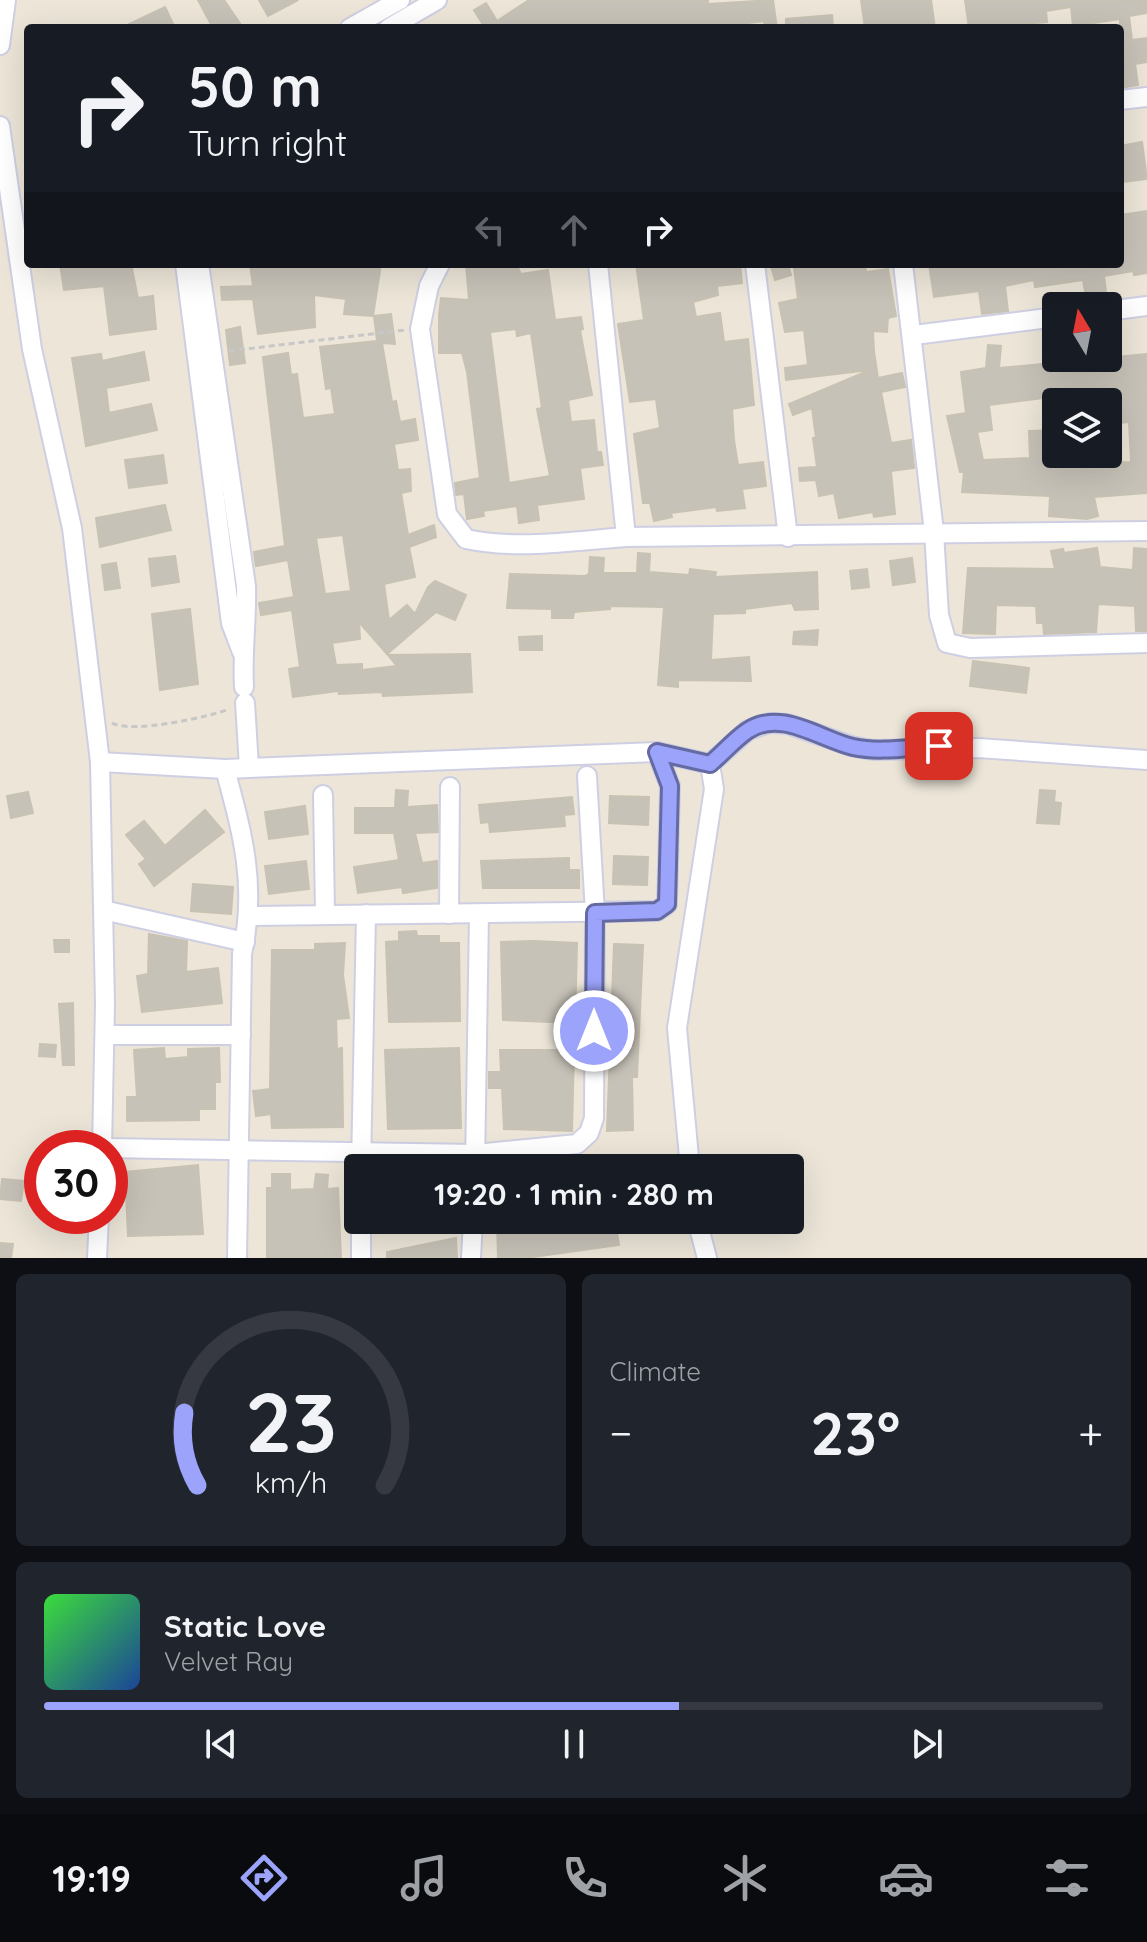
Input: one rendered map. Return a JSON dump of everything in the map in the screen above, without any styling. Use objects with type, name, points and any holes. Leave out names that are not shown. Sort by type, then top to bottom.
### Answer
[{"type":"street","points":[[0,45],[6,0]]},
{"type":"street","points":[[357,24],[400,0]]},
{"type":"street","points":[[396,24],[437,0]]},
{"type":"street","points":[[1124,100],[1147,97]]},
{"type":"street","points":[[0,126],[5,209],[72,528],[100,762],[104,1130]]},
{"type":"street","points":[[186,268],[204,355]]},
{"type":"street","points":[[199,268],[204,355],[231,623],[242,652],[249,767]]},
{"type":"street","points":[[438,268],[429,286],[420,329],[447,514],[466,539],[524,543],[626,537],[1147,531]]},
{"type":"street","points":[[598,268],[626,537]]},
{"type":"street","points":[[755,268],[788,537]]},
{"type":"street","points":[[904,268],[914,335],[934,532],[939,615],[947,643],[970,648],[1147,643]]},
{"type":"street","points":[[1122,309],[1147,306]]},
{"type":"street","points":[[914,335],[1042,319]]},
{"type":"street","points":[[710,764],[748,730],[770,723],[788,724],[851,746],[873,750],[978,748],[1147,760]]},
{"type":"street","points":[[100,762],[225,769],[657,752],[710,764]]},
{"type":"street","points":[[251,916],[657,911],[667,904],[670,786],[657,752]]},
{"type":"street","points":[[689,1154],[677,1028],[714,789],[710,764]]},
{"type":"street","points":[[225,769],[243,833],[251,916],[245,942],[241,1035],[237,1258]]},
{"type":"street","points":[[518,1154],[577,1144],[589,1133],[594,1118],[595,913],[587,776]]},
{"type":"street","points":[[449,914],[450,787]]},
{"type":"street","points":[[323,795],[325,913]]},
{"type":"street","points":[[103,910],[245,942]]},
{"type":"street","points":[[361,1154],[366,914]]},
{"type":"street","points":[[476,1154],[479,914]]},
{"type":"street","points":[[105,1035],[241,1035]]},
{"type":"street","points":[[128,1148],[240,1148],[344,1159]]},
{"type":"street","points":[[97,1258],[98,1234]]},
{"type":"street","points":[[361,1234],[361,1258]]},
{"type":"street","points":[[471,1258],[472,1234]]},
{"type":"street","points":[[701,1234],[707,1258]]},
{"type":"path","points":[[204,355],[304,340],[420,329]]},
{"type":"path","points":[[93,719],[121,727],[139,726],[216,713],[244,695]]},
{"type":"building","points":[[198,0],[224,0],[240,24],[211,24]]},
{"type":"building","points":[[259,0],[298,0],[268,16]]},
{"type":"building","points":[[529,0],[708,0],[708,4],[773,0],[776,24],[764,24],[764,21],[740,24],[483,24],[474,10],[486,3],[497,21]]},
{"type":"building","points":[[861,0],[931,0],[934,24],[864,24]]},
{"type":"building","points":[[965,0],[1147,0],[1147,13],[1129,16],[1132,40],[1147,38],[1147,62],[1135,64],[1138,85],[1125,87],[1124,24],[1120,24],[1120,19],[1073,24],[1071,7],[1046,11],[1047,22],[968,24]]},
{"type":"building","points":[[165,7],[173,24],[129,24]]},
{"type":"building","points":[[832,15],[833,24],[786,24],[786,19]]},
{"type":"building","points":[[1142,142],[1147,179],[1124,182],[1124,145]]},
{"type":"building","points":[[1147,211],[1147,273],[1134,275],[1133,271],[1104,276],[1106,292],[1085,292],[1083,280],[1035,287],[1034,280],[1005,286],[1008,311],[982,314],[979,291],[934,297],[930,268],[1124,268],[1124,214]]},
{"type":"building","points":[[61,268],[132,268],[138,298],[153,296],[156,329],[110,335],[104,286],[64,290]]},
{"type":"building","points":[[251,268],[380,268],[373,316],[344,314],[346,299],[314,295],[315,327],[258,334],[253,299],[222,300],[221,287],[253,286]]},
{"type":"building","points":[[466,268],[518,268],[521,274],[548,270],[555,320],[581,317],[583,329],[580,330],[592,395],[568,400],[571,422],[594,420],[597,452],[601,452],[603,465],[580,468],[584,499],[537,505],[539,520],[519,523],[517,506],[483,511],[484,516],[467,519],[464,494],[456,495],[455,483],[480,478],[462,353],[439,353],[441,298],[469,300]],"holes":[[[516,329],[517,336],[531,333],[542,408],[537,409],[550,476],[509,483],[490,332]]]},
{"type":"building","points":[[637,268],[740,268],[742,283],[717,286],[718,295],[693,302],[696,317],[720,313],[724,342],[748,339],[754,405],[732,409],[734,440],[738,465],[763,462],[766,486],[742,489],[745,508],[717,511],[716,507],[671,513],[672,517],[654,521],[650,503],[643,503],[634,434],[660,428],[656,399],[630,402],[618,324],[644,320]]},
{"type":"building","points":[[772,268],[789,268],[791,275],[775,280]]},
{"type":"building","points":[[794,268],[866,268],[866,272],[888,269],[896,316],[888,318],[887,332],[873,331],[874,352],[878,378],[902,373],[905,387],[881,392],[891,443],[911,440],[914,468],[891,471],[895,514],[874,517],[873,512],[839,518],[834,493],[819,496],[816,480],[800,481],[799,468],[817,467],[812,408],[793,415],[789,404],[870,370],[786,380],[785,368],[808,365],[804,330],[785,332],[779,303],[798,299]]},
{"type":"building","points":[[391,314],[395,344],[382,343],[392,402],[396,401],[400,422],[415,419],[418,440],[394,444],[398,470],[410,469],[411,491],[401,493],[408,535],[434,525],[436,537],[409,547],[415,577],[384,584],[389,620],[407,605],[415,614],[428,587],[435,581],[466,595],[455,620],[436,612],[387,654],[359,622],[360,639],[332,643],[336,665],[362,664],[362,670],[397,666],[388,655],[470,654],[472,692],[383,696],[382,692],[339,694],[338,691],[293,697],[289,669],[300,667],[292,610],[261,615],[259,603],[294,597],[288,560],[256,566],[254,552],[285,546],[263,357],[288,353],[291,375],[297,374],[303,418],[335,414],[331,388],[326,389],[320,347],[377,341],[374,316]],"holes":[[[343,535],[351,591],[325,594],[316,538]]]},
{"type":"building","points":[[240,327],[245,363],[230,365],[226,330]]},
{"type":"building","points":[[988,345],[1001,346],[999,368],[1042,364],[1042,372],[1122,372],[1122,356],[1147,354],[1147,493],[1094,497],[1098,516],[1087,519],[1049,516],[1050,496],[962,492],[964,472],[960,472],[947,416],[966,413],[961,372],[986,368]]},
{"type":"building","points":[[144,352],[149,380],[106,388],[109,413],[151,404],[157,430],[86,446],[72,358],[101,354],[102,361]]},
{"type":"building","points":[[163,455],[167,483],[129,488],[125,460]]},
{"type":"building","points":[[165,505],[171,530],[100,547],[96,518]]},
{"type":"building","points":[[1097,548],[1100,567],[1133,570],[1134,548],[1146,549],[1147,631],[1136,631],[1135,606],[1098,604],[1096,632],[1044,634],[1043,623],[1037,623],[1036,606],[996,605],[995,634],[963,633],[968,568],[1055,569],[1051,551],[1063,549],[1064,553]]},
{"type":"building","points":[[638,553],[650,554],[649,572],[689,575],[690,569],[716,572],[715,577],[817,572],[818,609],[795,610],[792,603],[745,609],[745,613],[713,614],[711,660],[749,657],[751,681],[678,680],[678,687],[658,685],[664,607],[610,606],[610,609],[574,612],[573,618],[552,618],[552,609],[507,608],[510,574],[585,576],[589,574],[590,557],[604,558],[603,573],[637,573]]},
{"type":"building","points":[[175,556],[179,582],[152,586],[149,559]]},
{"type":"building","points":[[912,558],[915,582],[893,585],[890,561]]},
{"type":"building","points":[[116,563],[120,588],[105,590],[102,565]]},
{"type":"building","points":[[867,569],[869,587],[852,589],[850,571]]},
{"type":"building","points":[[190,609],[198,684],[160,690],[152,614]]},
{"type":"building","points":[[818,630],[817,645],[793,644],[794,632]]},
{"type":"building","points":[[542,636],[542,650],[520,650],[519,637]]},
{"type":"building","points":[[973,661],[1029,668],[1026,693],[970,686]]},
{"type":"building","points":[[396,790],[408,791],[407,807],[437,805],[438,832],[415,833],[422,863],[437,861],[437,888],[403,893],[402,887],[358,893],[354,867],[399,860],[394,833],[355,833],[355,808],[395,808]]},
{"type":"building","points":[[1040,790],[1055,791],[1054,802],[1061,803],[1059,824],[1037,823]]},
{"type":"building","points":[[28,792],[33,813],[11,818],[7,796]]},
{"type":"building","points":[[610,796],[649,797],[648,825],[609,823]]},
{"type":"building","points":[[572,797],[574,814],[564,815],[565,826],[490,832],[489,822],[481,823],[479,805]]},
{"type":"building","points":[[305,806],[308,834],[269,839],[265,812]]},
{"type":"building","points":[[205,810],[224,832],[154,886],[139,864],[146,859],[126,835],[144,821],[165,846]]},
{"type":"building","points":[[614,856],[648,857],[647,885],[613,884]]},
{"type":"building","points":[[569,858],[569,870],[579,870],[579,888],[483,888],[481,861]]},
{"type":"building","points":[[306,861],[309,889],[269,894],[265,866]]},
{"type":"building","points":[[193,884],[233,887],[231,914],[191,911]]},
{"type":"building","points":[[416,931],[417,936],[439,936],[439,943],[459,943],[460,1021],[389,1022],[386,942],[399,941],[399,932]]},
{"type":"building","points":[[149,934],[187,941],[186,972],[218,968],[222,1003],[142,1012],[137,976],[148,974]]},
{"type":"building","points":[[54,940],[69,940],[69,952],[55,952]]},
{"type":"building","points":[[501,942],[577,943],[575,1023],[503,1020]]},
{"type":"building","points":[[345,943],[343,975],[349,1018],[336,1019],[337,1049],[342,1048],[343,1127],[272,1128],[271,1114],[256,1116],[253,1091],[270,1089],[272,950],[315,950],[315,944]]},
{"type":"building","points":[[614,944],[643,945],[637,1077],[632,1077],[633,1130],[607,1131]]},
{"type":"building","points":[[73,1003],[74,1065],[63,1065],[59,1004]]},
{"type":"building","points":[[40,1044],[56,1045],[55,1057],[39,1056]]},
{"type":"building","points":[[164,1048],[165,1059],[188,1057],[188,1049],[219,1048],[220,1082],[215,1082],[215,1109],[199,1109],[199,1120],[127,1121],[127,1097],[137,1097],[134,1050]]},
{"type":"building","points":[[459,1048],[461,1128],[388,1129],[385,1050]]},
{"type":"building","points":[[500,1050],[574,1050],[572,1131],[504,1129],[502,1088],[489,1088],[489,1072],[501,1072]]},
{"type":"building","points":[[198,1165],[203,1234],[128,1236],[128,1172]]},
{"type":"building","points":[[272,1174],[290,1174],[290,1190],[314,1189],[316,1174],[328,1175],[327,1189],[338,1188],[341,1258],[267,1258],[267,1188],[272,1188]]},
{"type":"building","points":[[2,1179],[24,1181],[21,1201],[0,1199]]},
{"type":"building","points":[[497,1234],[617,1234],[619,1245],[526,1258],[498,1258]]},
{"type":"building","points":[[456,1238],[457,1258],[387,1258],[387,1252]]},
{"type":"building","points":[[0,1243],[13,1244],[11,1258],[0,1258]]},
{"type":"route","points":[[594,1031],[595,913],[657,911],[667,904],[670,786],[657,752],[710,764],[748,730],[770,723],[788,724],[851,746],[873,750],[939,746]]}]
